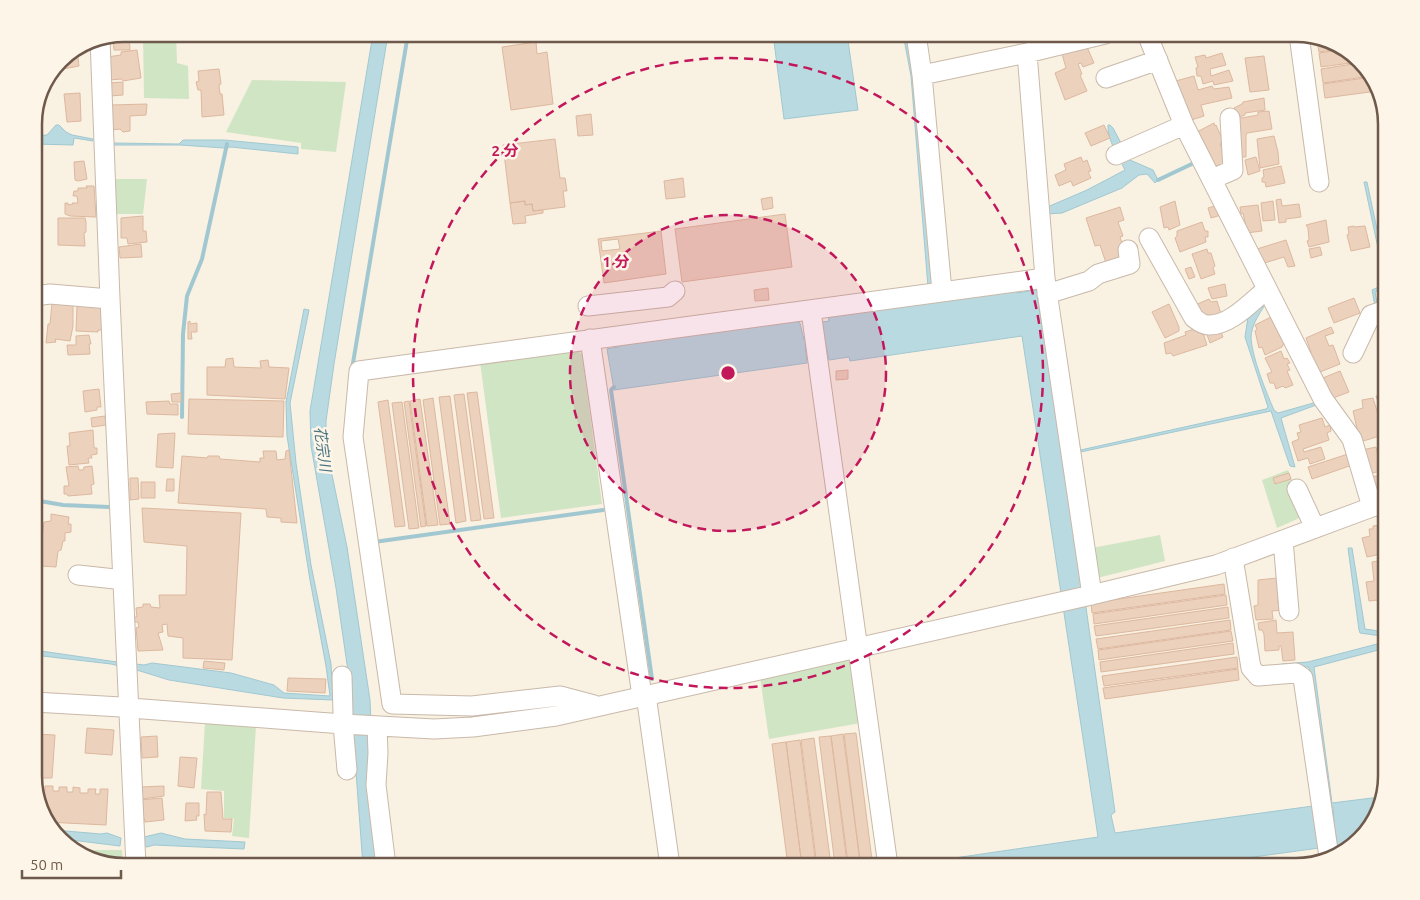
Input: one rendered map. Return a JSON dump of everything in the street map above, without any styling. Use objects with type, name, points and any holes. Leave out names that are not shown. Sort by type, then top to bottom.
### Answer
[{"type":"street","points":[[917,42],[922,75],[942,291]]},
{"type":"street","points":[[922,75],[1072,42]]},
{"type":"street","points":[[1151,42],[1184,125],[1323,399],[1352,439],[1378,504]]},
{"type":"street","points":[[1300,42],[1319,182]]},
{"type":"street","points":[[100,47],[125,708],[135,858]]},
{"type":"street","points":[[1027,53],[1046,286],[1089,596]]},
{"type":"street","points":[[1106,78],[1158,60]]},
{"type":"street","points":[[1212,179],[1233,170],[1230,118]]},
{"type":"street","points":[[1116,155],[1184,125]]},
{"type":"street","points":[[1149,238],[1194,318],[1206,325],[1220,323],[1234,316],[1267,289]]},
{"type":"street","points":[[597,706],[560,696],[472,706],[392,704],[354,437],[359,371],[811,311],[942,291],[1046,286],[1089,281],[1098,274],[1130,264],[1128,250]]},
{"type":"street","points":[[588,306],[668,297],[675,291]]},
{"type":"street","points":[[43,295],[110,299]]},
{"type":"street","points":[[811,311],[887,858]]},
{"type":"street","points":[[1353,353],[1371,315],[1378,313]]},
{"type":"street","points":[[590,339],[669,858]]},
{"type":"street","points":[[1297,489],[1316,528]]},
{"type":"street","points":[[43,703],[344,721],[376,726],[434,729],[473,727],[556,716],[1089,596],[1216,565],[1378,506]]},
{"type":"street","points":[[1283,540],[1289,611]]},
{"type":"street","points":[[1233,558],[1251,668],[1258,676],[1296,673],[1303,678],[1328,851]]},
{"type":"street","points":[[78,575],[115,579]]},
{"type":"street","points":[[342,676],[347,770]]},
{"type":"street","points":[[376,726],[378,753],[376,785],[385,858]]},
{"type":"green space","points":[[143,42],[176,42],[177,63],[188,66],[189,99],[144,98]]},
{"type":"green space","points":[[252,80],[346,82],[336,152],[301,149],[301,143],[226,132]]},
{"type":"green space","points":[[113,179],[147,179],[143,214],[115,214]]},
{"type":"green space","points":[[576,350],[582,354],[602,504],[501,518],[480,362]]},
{"type":"green space","points":[[1288,470],[1306,515],[1277,528],[1262,480]]},
{"type":"green space","points":[[1160,535],[1165,561],[1097,578],[1092,548]]},
{"type":"green space","points":[[852,658],[861,723],[769,739],[760,677]]},
{"type":"green space","points":[[205,723],[256,726],[249,838],[232,836],[234,819],[224,818],[224,791],[201,789]]},
{"type":"green space","points":[[90,850],[122,850],[122,858]]},
{"type":"water","name":"花宗川","points":[[372,42],[387,42],[326,421],[326,446],[347,547],[370,700],[377,858],[362,858],[349,678],[336,588],[311,446],[310,411]]},
{"type":"water","points":[[774,42],[848,42],[858,110],[784,119]]},
{"type":"water","points":[[905,42],[909,42],[915,80],[932,287],[928,287],[911,76]]},
{"type":"water","points":[[56,125],[59,125],[72,135],[93,139],[93,141],[74,138],[73,145],[43,144],[43,135],[47,135]]},
{"type":"water","points":[[1108,125],[1113,128],[1130,160],[1153,170],[1158,180],[1155,183],[1147,174],[1139,175],[1122,188],[1062,213],[1047,214],[1045,208],[1087,190],[1125,170],[1111,142]]},
{"type":"water","points":[[183,140],[224,140],[298,147],[298,154],[231,147],[114,145],[114,143],[179,144]]},
{"type":"water","points":[[1364,182],[1367,182],[1378,234],[1378,248]]},
{"type":"water","points":[[1378,287],[1378,291],[1375,292],[1378,323],[1372,290]]},
{"type":"water","points":[[1015,290],[1017,293],[1037,290],[1037,293],[1042,294],[1037,295],[1043,333],[1047,332],[1115,812],[1111,815],[1115,833],[1313,806],[1316,824],[1334,823],[1333,807],[1330,806],[1309,667],[1279,666],[1282,664],[1308,662],[1378,643],[1378,650],[1314,667],[1332,803],[1374,798],[1369,812],[1357,830],[1335,847],[1334,842],[1337,841],[1334,826],[1316,830],[1319,848],[1246,858],[955,858],[1098,837],[1022,336],[850,361],[849,357],[829,360],[825,341],[805,345],[807,363],[614,390],[607,349],[618,347],[618,344],[797,321],[800,323],[804,340],[824,336],[822,322],[829,321],[828,314]]},
{"type":"water","points":[[1263,301],[1265,305],[1254,325],[1251,338],[1263,384],[1274,410],[1278,413],[1317,402],[1319,404],[1281,418],[1295,467],[1290,466],[1271,411],[1076,453],[1076,451],[1266,409],[1268,407],[1245,337],[1248,317]]},
{"type":"water","points":[[304,309],[309,310],[290,403],[296,463],[311,565],[331,664],[333,700],[283,698],[169,680],[111,664],[43,656],[43,651],[144,665],[152,663],[231,673],[274,685],[284,693],[330,696],[287,436],[286,402]]},
{"type":"water","points":[[1348,548],[1352,548],[1365,629],[1378,631],[1378,636],[1360,633]]},
{"type":"water","points":[[63,831],[107,833],[121,838],[120,846],[74,840]]},
{"type":"water","points":[[161,833],[185,839],[245,842],[244,849],[154,845],[147,847],[142,845],[144,837]]},
{"type":"building","points":[[130,42],[130,50],[114,50],[113,43]]},
{"type":"building","points":[[536,42],[537,54],[547,52],[553,104],[511,110],[502,47]]},
{"type":"building","points":[[1318,45],[1330,50],[1319,52]]},
{"type":"building","points":[[1087,47],[1094,63],[1083,67],[1081,63],[1078,64],[1082,74],[1080,75],[1087,91],[1065,100],[1055,73],[1066,68],[1062,54],[1072,52],[1072,49],[1077,48],[1078,51]]},
{"type":"building","points":[[137,50],[141,78],[123,81],[122,79],[109,80],[107,57],[121,55],[121,52]]},
{"type":"building","points":[[1332,51],[1350,63],[1321,67],[1319,53]]},
{"type":"building","points":[[1222,53],[1226,65],[1210,69],[1211,76],[1229,70],[1233,81],[1214,85],[1213,81],[1203,84],[1201,76],[1197,76],[1196,68],[1198,67],[1195,57],[1205,55],[1206,58]]},
{"type":"building","points":[[1264,56],[1269,90],[1250,92],[1245,58]]},
{"type":"building","points":[[78,57],[79,66],[64,69]]},
{"type":"building","points":[[1351,64],[1363,77],[1323,83],[1321,69]]},
{"type":"building","points":[[219,69],[221,84],[219,85],[224,115],[202,117],[201,90],[198,90],[196,82],[199,81],[198,71]]},
{"type":"building","points":[[1194,76],[1198,90],[1212,86],[1214,89],[1229,87],[1232,98],[1201,105],[1204,116],[1188,121],[1172,82]]},
{"type":"building","points":[[1363,78],[1371,92],[1325,98],[1323,84]]},
{"type":"building","points":[[123,82],[123,95],[110,96],[109,83]]},
{"type":"building","points":[[80,93],[81,121],[67,122],[64,94]]},
{"type":"building","points":[[1264,98],[1265,110],[1245,113],[1245,115],[1237,118],[1234,108],[1243,102]]},
{"type":"building","points":[[147,104],[146,115],[130,116],[130,131],[112,130],[111,105]]},
{"type":"building","points":[[1269,111],[1272,129],[1247,133],[1246,157],[1237,157],[1236,119],[1258,115],[1258,112]]},
{"type":"building","points":[[591,114],[593,135],[578,136],[576,116]]},
{"type":"building","points":[[1214,123],[1224,143],[1220,144],[1230,165],[1214,172],[1197,132]]},
{"type":"building","points":[[1104,125],[1110,138],[1091,146],[1085,133]]},
{"type":"building","points":[[1274,136],[1279,164],[1260,168],[1257,139]]},
{"type":"building","points":[[555,139],[560,178],[565,178],[567,191],[563,191],[565,207],[533,211],[532,204],[525,205],[525,201],[510,203],[503,145]]},
{"type":"building","points":[[1081,157],[1083,162],[1087,160],[1091,171],[1088,172],[1091,178],[1073,186],[1071,181],[1059,186],[1055,175],[1066,170],[1064,164]]},
{"type":"building","points":[[1256,157],[1260,171],[1248,175],[1245,160]]},
{"type":"building","points":[[84,161],[87,179],[75,180],[74,162]]},
{"type":"building","points":[[1281,166],[1285,183],[1266,187],[1265,182],[1262,182],[1264,177],[1263,170]]},
{"type":"building","points":[[683,178],[685,197],[666,199],[664,181]]},
{"type":"building","points":[[86,186],[94,186],[96,217],[70,216],[65,214],[65,203],[68,203],[68,205],[78,203],[77,196],[73,196],[74,191],[78,191],[78,188],[87,188]]},
{"type":"building","points":[[772,197],[773,208],[763,210],[761,199]]},
{"type":"building","points":[[1281,199],[1282,206],[1299,204],[1301,217],[1286,219],[1286,222],[1279,223],[1276,200]]},
{"type":"building","points":[[525,201],[525,205],[532,204],[533,211],[543,210],[543,213],[525,216],[526,223],[513,224],[510,203]]},
{"type":"building","points":[[1175,201],[1180,225],[1169,230],[1168,227],[1164,228],[1160,207]]},
{"type":"building","points":[[1273,201],[1275,220],[1263,221],[1261,203]]},
{"type":"building","points":[[1218,205],[1221,215],[1211,218],[1208,208]]},
{"type":"building","points":[[1258,205],[1262,231],[1246,233],[1243,213],[1241,214],[1240,207]]},
{"type":"building","points":[[1120,207],[1124,220],[1118,222],[1123,236],[1120,237],[1126,256],[1106,263],[1100,245],[1095,246],[1086,218]]},
{"type":"building","points":[[785,214],[792,267],[682,282],[675,229]]},
{"type":"building","points":[[143,216],[143,231],[146,231],[147,242],[128,244],[127,238],[121,238],[121,218]]},
{"type":"building","points":[[58,218],[85,218],[85,246],[58,245]]},
{"type":"building","points":[[1326,220],[1329,242],[1309,247],[1307,241],[1309,240],[1308,228],[1306,225]]},
{"type":"building","points":[[1202,222],[1205,231],[1208,231],[1208,237],[1205,237],[1206,242],[1180,252],[1175,238],[1177,231]]},
{"type":"building","points":[[1365,226],[1370,247],[1351,251],[1347,235],[1349,234],[1348,227]]},
{"type":"building","points":[[661,231],[666,274],[604,283],[598,239]],"holes":[[[618,239],[620,249],[602,251],[601,241]]]},
{"type":"building","points":[[1286,240],[1295,266],[1288,267],[1284,257],[1261,264],[1257,249]]},
{"type":"building","points":[[141,244],[142,257],[120,258],[119,247]]},
{"type":"building","points":[[1320,247],[1322,255],[1311,258],[1309,249]]},
{"type":"building","points":[[1207,249],[1208,253],[1211,253],[1215,274],[1201,279],[1192,254]]},
{"type":"building","points":[[1191,267],[1195,277],[1189,279],[1185,269]]},
{"type":"building","points":[[1225,284],[1227,296],[1212,299],[1208,288]]},
{"type":"building","points":[[768,288],[769,300],[755,301],[754,290]]},
{"type":"building","points":[[1354,298],[1360,313],[1334,323],[1328,308]]},
{"type":"building","points":[[1209,299],[1211,302],[1217,301],[1222,317],[1196,316],[1193,306]]},
{"type":"building","points":[[52,303],[73,305],[73,326],[70,341],[55,339],[56,342],[46,343]]},
{"type":"building","points":[[1169,304],[1179,331],[1165,338],[1152,312]]},
{"type":"building","points":[[77,305],[101,305],[102,330],[98,330],[98,332],[76,331]]},
{"type":"building","points":[[1273,316],[1284,343],[1282,347],[1265,355],[1262,347],[1259,348],[1255,325]]},
{"type":"building","points":[[190,321],[190,324],[197,323],[197,332],[191,332],[192,339],[188,339],[188,322]]},
{"type":"building","points":[[1201,327],[1207,345],[1173,356],[1171,353],[1166,354],[1164,343],[1186,335],[1185,332]]},
{"type":"building","points":[[1219,327],[1223,337],[1210,343],[1206,332]]},
{"type":"building","points":[[1331,327],[1334,333],[1325,336],[1329,346],[1333,345],[1340,364],[1315,374],[1307,354],[1311,352],[1306,338]]},
{"type":"building","points":[[89,335],[91,344],[89,344],[90,354],[68,355],[67,345],[76,345],[76,336]]},
{"type":"building","points":[[1281,351],[1284,359],[1287,358],[1290,363],[1287,364],[1290,370],[1287,371],[1293,385],[1276,389],[1274,383],[1270,383],[1267,374],[1272,372],[1265,358]]},
{"type":"building","points":[[233,358],[234,367],[261,368],[260,361],[268,360],[269,367],[289,368],[285,399],[207,395],[207,367],[225,367],[226,359]]},
{"type":"building","points":[[848,370],[848,379],[836,380],[836,371]]},
{"type":"building","points":[[1340,371],[1349,392],[1328,400],[1318,380]]},
{"type":"building","points":[[99,389],[101,407],[97,407],[97,410],[85,412],[83,391]]},
{"type":"building","points":[[477,392],[494,518],[484,519],[467,393]]},
{"type":"building","points":[[181,393],[181,402],[172,402],[171,394]]},
{"type":"building","points":[[464,394],[481,520],[471,521],[454,395]]},
{"type":"building","points":[[450,396],[466,521],[456,523],[439,397]]},
{"type":"building","points":[[433,398],[450,524],[440,525],[423,400]]},
{"type":"building","points":[[1373,398],[1378,414],[1378,436],[1360,442],[1353,411],[1363,408],[1362,400]]},
{"type":"building","points":[[189,399],[284,401],[283,437],[188,434]]},
{"type":"building","points":[[420,399],[438,525],[427,526],[410,401]]},
{"type":"building","points":[[388,400],[405,526],[395,527],[378,402]]},
{"type":"building","points":[[169,401],[170,404],[178,404],[178,415],[147,414],[146,402]]},
{"type":"building","points":[[409,401],[426,526],[421,527],[404,402]]},
{"type":"building","points":[[402,402],[419,528],[409,529],[392,403]]},
{"type":"building","points":[[105,416],[106,425],[92,427],[91,418]]},
{"type":"building","points":[[1322,418],[1325,427],[1330,425],[1331,431],[1327,433],[1329,440],[1303,449],[1304,452],[1321,447],[1325,459],[1310,464],[1308,458],[1298,461],[1292,442],[1299,439],[1297,433],[1301,432],[1299,425]]},
{"type":"building","points":[[93,430],[94,448],[97,448],[97,454],[91,455],[92,458],[88,458],[89,463],[69,465],[67,446],[70,446],[69,433]]},
{"type":"building","points":[[175,433],[173,468],[156,467],[158,434]]},
{"type":"building","points":[[1376,447],[1378,472],[1368,474],[1362,450]]},
{"type":"building","points":[[289,450],[297,523],[281,522],[281,518],[267,517],[266,509],[178,503],[182,456],[207,458],[208,456],[219,456],[220,459],[260,462],[260,458],[264,458],[263,451],[276,451],[277,460],[285,459],[286,451]]},
{"type":"building","points":[[1351,453],[1355,464],[1312,479],[1308,467]]},
{"type":"building","points":[[78,466],[79,470],[83,470],[84,467],[92,466],[94,484],[91,485],[92,494],[68,496],[64,494],[64,486],[69,486],[66,467]]},
{"type":"building","points":[[1289,473],[1291,479],[1275,484],[1273,478]]},
{"type":"building","points":[[1378,476],[1378,492],[1375,493],[1371,477]]},
{"type":"building","points":[[130,478],[138,478],[139,499],[130,500]]},
{"type":"building","points":[[167,479],[174,479],[174,491],[166,491]]},
{"type":"building","points":[[141,482],[155,482],[155,498],[141,498]]},
{"type":"building","points":[[142,508],[241,513],[232,660],[183,658],[183,638],[168,636],[167,624],[162,625],[163,632],[158,633],[163,650],[138,651],[136,628],[139,627],[134,617],[137,617],[136,608],[143,607],[143,604],[150,604],[151,607],[160,608],[159,595],[186,595],[187,546],[144,542]]},
{"type":"building","points":[[51,514],[69,517],[68,524],[71,524],[71,532],[65,533],[65,541],[63,541],[61,550],[58,551],[56,567],[43,566],[44,522],[51,521]]},
{"type":"building","points":[[1378,525],[1378,555],[1367,557],[1362,538],[1370,536],[1369,529],[1373,529],[1373,526]]},
{"type":"building","points":[[1378,561],[1378,600],[1369,601],[1366,582],[1374,581],[1372,562]]},
{"type":"building","points":[[1277,578],[1281,595],[1278,596],[1278,604],[1283,604],[1283,610],[1272,611],[1273,619],[1256,620],[1254,606],[1258,605],[1258,580]]},
{"type":"building","points":[[1224,584],[1225,594],[1092,613],[1091,603]]},
{"type":"building","points":[[1226,595],[1227,605],[1094,624],[1093,614]]},
{"type":"building","points":[[1228,607],[1229,618],[1096,636],[1094,626]]},
{"type":"building","points":[[1230,620],[1231,630],[1098,649],[1096,639]]},
{"type":"building","points":[[1276,620],[1277,633],[1293,632],[1295,660],[1283,661],[1281,646],[1279,646],[1279,650],[1265,651],[1264,634],[1262,630],[1259,630],[1258,623]]},
{"type":"building","points":[[1231,631],[1233,641],[1099,660],[1098,650]]},
{"type":"building","points":[[1233,643],[1234,654],[1101,672],[1100,662]]},
{"type":"building","points":[[1237,657],[1238,668],[1104,686],[1102,676]]},
{"type":"building","points":[[204,661],[225,663],[224,670],[203,668]]},
{"type":"building","points":[[1238,669],[1239,680],[1105,699],[1103,688]]},
{"type":"building","points":[[288,678],[326,679],[325,693],[287,691]]},
{"type":"building","points":[[87,728],[114,730],[112,755],[85,753]]},
{"type":"building","points":[[856,733],[872,858],[860,858],[844,734]]},
{"type":"building","points":[[43,734],[55,735],[52,778],[43,778]]},
{"type":"building","points":[[843,734],[860,858],[847,858],[831,736]]},
{"type":"building","points":[[157,736],[158,757],[142,758],[141,737]]},
{"type":"building","points":[[831,736],[846,858],[834,858],[819,737]]},
{"type":"building","points":[[814,738],[830,858],[816,858],[801,740]]},
{"type":"building","points":[[800,740],[815,858],[801,858],[786,742]]},
{"type":"building","points":[[786,742],[801,858],[787,858],[772,744]]},
{"type":"building","points":[[180,757],[197,758],[194,788],[178,786]]},
{"type":"building","points":[[45,786],[53,786],[53,791],[59,791],[59,787],[67,787],[67,792],[73,792],[73,787],[80,788],[80,793],[88,793],[88,789],[96,789],[95,794],[100,794],[100,789],[108,789],[106,825],[57,823],[45,797]]},
{"type":"building","points":[[164,786],[164,796],[141,799],[140,787]]},
{"type":"building","points":[[207,792],[221,792],[223,819],[232,819],[231,832],[205,831],[204,814],[206,815]]},
{"type":"building","points":[[162,798],[164,820],[145,822],[144,818],[141,818],[140,800]]},
{"type":"building","points":[[186,803],[199,803],[199,816],[196,816],[197,820],[185,821]]},
{"type":"waterway","points":[[352,369],[407,42]]},
{"type":"waterway","points":[[182,417],[183,334],[187,296],[202,259],[227,144]]},
{"type":"waterway","points":[[1158,180],[1196,162]]},
{"type":"waterway","points":[[614,387],[611,390],[652,679]]},
{"type":"waterway","points":[[43,502],[63,505],[109,507]]},
{"type":"waterway","points":[[374,542],[603,510]]}]
